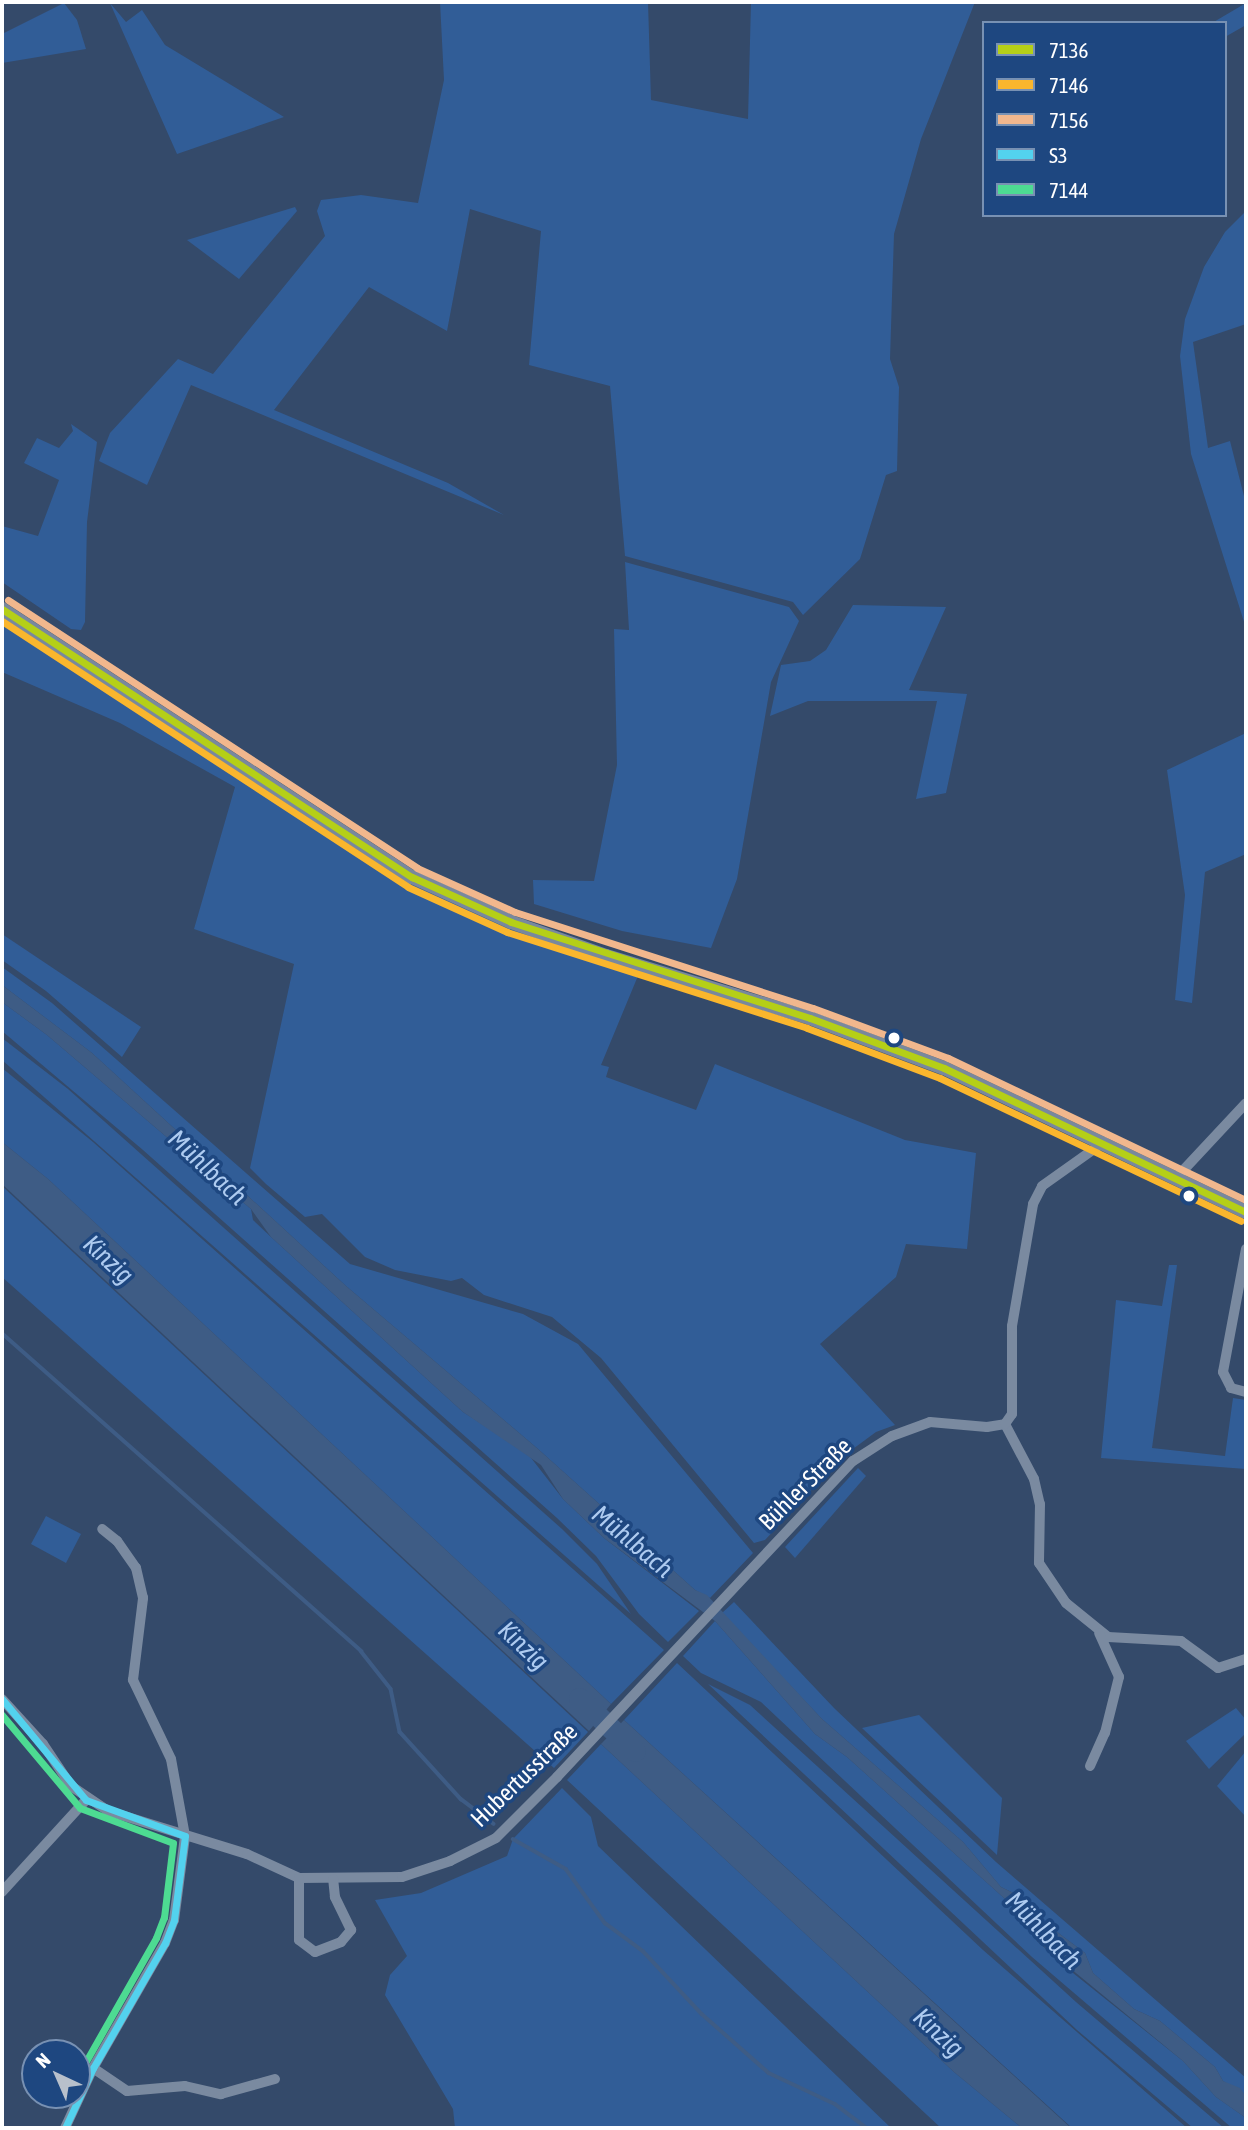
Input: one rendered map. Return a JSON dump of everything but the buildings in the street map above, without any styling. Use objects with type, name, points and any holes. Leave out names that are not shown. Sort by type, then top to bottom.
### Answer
[{"type":"main road","points":[[2,609],[412,877],[511,922],[606,957],[890,1046],[1104,1142],[1246,1212]]},
{"type":"street","points":[[1177,1177],[1246,1103]]},
{"type":"street","points":[[1090,1766],[1105,1733],[1119,1677],[1099,1633],[1066,1603],[1039,1563],[1040,1504],[1034,1479],[1005,1424],[1012,1404],[1012,1326],[1033,1204],[1042,1186],[1104,1142]]},
{"type":"street","points":[[1246,1249],[1223,1372],[1231,1388],[1246,1392]]},
{"type":"street","name":"Bühler Straße","points":[[673,1654],[830,1484],[876,1444],[930,1422],[987,1427],[1005,1424]]},
{"type":"street","points":[[65,2128],[93,2068],[165,1944],[174,1920],[185,1836],[171,1759],[133,1680],[143,1598],[136,1568],[117,1541],[102,1529]]},
{"type":"street","points":[[1099,1633],[1117,1639],[1181,1640],[1218,1668],[1246,1659]]},
{"type":"street","name":"Hubertusstraße","points":[[86,1800],[185,1836],[247,1854],[299,1878],[402,1877],[450,1861],[496,1838],[673,1654]]},
{"type":"street","points":[[2,1699],[86,1800],[3,1888]]},
{"type":"street","points":[[299,1878],[299,1940],[315,1952],[328,1950],[351,1930],[335,1898],[333,1879]]},
{"type":"street","points":[[93,2068],[127,2091],[185,2086],[221,2094],[275,2080]]},
{"type":"shaded area","points":[[440,2],[648,2],[651,100],[748,119],[751,2],[975,2],[921,139],[894,234],[890,359],[899,387],[897,471],[886,475],[860,559],[803,615],[793,602],[625,556],[610,386],[529,365],[541,231],[470,209],[447,331],[369,287],[274,410],[448,483],[504,515],[191,385],[147,485],[99,461],[110,433],[178,359],[213,374],[325,236],[317,211],[321,200],[361,195],[418,203],[444,80]]},
{"type":"shaded area","points":[[64,3],[77,20],[86,49],[2,63],[2,34]]},
{"type":"shaded area","points":[[110,3],[126,22],[142,10],[165,45],[284,117],[177,154]]},
{"type":"shaded area","points":[[1246,3],[1246,25],[1227,36],[1227,21],[1215,21]]},
{"type":"shaded area","points":[[295,207],[297,211],[239,279],[187,240]]},
{"type":"shaded area","points":[[1246,211],[1246,324],[1193,342],[1208,448],[1230,441],[1246,504],[1246,628],[1191,454],[1180,356],[1185,319],[1204,267],[1225,232]]},
{"type":"shaded area","points":[[71,424],[97,442],[87,522],[85,622],[81,630],[71,629],[2,582],[2,526],[38,536],[59,480],[24,463],[37,438],[59,448],[73,431]]},
{"type":"shaded area","points":[[625,562],[789,607],[799,621],[771,682],[737,879],[711,948],[622,931],[534,904],[533,880],[594,881],[617,765],[614,629],[629,630]]},
{"type":"shaded area","points":[[853,605],[946,607],[909,690],[967,694],[946,793],[916,799],[937,701],[808,701],[770,716],[781,665],[810,661],[826,650]]},
{"type":"shaded area","points":[[2,614],[393,870],[640,971],[601,1065],[609,1067],[606,1077],[696,1110],[715,1064],[905,1140],[976,1153],[967,1249],[906,1244],[896,1277],[820,1344],[895,1425],[876,1432],[842,1457],[765,1540],[754,1543],[601,1358],[552,1317],[484,1295],[462,1278],[451,1281],[395,1270],[365,1257],[322,1214],[305,1217],[266,1184],[250,1168],[294,964],[194,929],[235,787],[120,723],[2,672]]},
{"type":"shaded area","points":[[1246,733],[1246,854],[1205,872],[1192,1003],[1175,1000],[1185,895],[1167,770]]},
{"type":"shaded area","points":[[2,934],[141,1027],[122,1057],[46,991],[2,960]]},
{"type":"shaded area","points":[[2,967],[52,1003],[350,1264],[523,1314],[578,1344],[753,1553],[710,1598],[695,1590],[538,1449],[346,1286],[92,1053],[2,985]]},
{"type":"shaded area","points":[[2,1002],[47,1035],[251,1209],[253,1220],[463,1412],[528,1454],[563,1499],[604,1538],[699,1611],[668,1642],[639,1614],[596,1556],[557,1518],[143,1150],[2,1031]]},
{"type":"shaded area","points":[[2,1038],[68,1089],[562,1529],[597,1564],[631,1614],[2,1060]]},
{"type":"shaded area","points":[[2,1068],[93,1142],[664,1650],[611,1704],[48,1179],[2,1142]]},
{"type":"shaded area","points":[[2,1186],[588,1732],[554,1768],[2,1277]]},
{"type":"shaded area","points":[[1169,1265],[1177,1265],[1152,1448],[1225,1456],[1233,1398],[1246,1400],[1246,1469],[1101,1458],[1116,1300],[1162,1306]]},
{"type":"shaded area","points":[[858,1468],[866,1476],[795,1558],[785,1547]]},
{"type":"shaded area","points":[[46,1516],[81,1534],[66,1563],[31,1544]]},
{"type":"shaded area","points":[[734,1602],[834,1708],[996,1862],[1246,2078],[1246,2096],[1223,2081],[1215,2067],[1160,2021],[1134,2009],[1093,1973],[1085,1953],[1041,1920],[1024,1898],[1001,1887],[963,1842],[822,1719],[722,1613]]},
{"type":"shaded area","points":[[715,1621],[815,1734],[847,1757],[1014,1907],[1037,1941],[1183,2061],[1216,2097],[1246,2118],[1246,2128],[1232,2128],[1032,1957],[761,1702],[701,1673],[683,1656]]},
{"type":"shaded area","points":[[677,1663],[983,1950],[1187,2128],[1072,2128],[624,1720]]},
{"type":"shaded area","points":[[708,1684],[750,1705],[1076,2002],[1224,2128],[1193,2128],[1077,2030]]},
{"type":"shaded area","points":[[1236,1708],[1246,1720],[1246,1733],[1209,1769],[1186,1741]]},
{"type":"shaded area","points":[[919,1715],[1002,1798],[997,1855],[862,1728]]},
{"type":"shaded area","points":[[601,1744],[954,2072],[1022,2128],[941,2128],[567,1780]]},
{"type":"shaded area","points":[[1246,1751],[1246,1817],[1217,1786]]},
{"type":"shaded area","points":[[562,1788],[591,1817],[598,1846],[891,2128],[455,2128],[453,2109],[385,1995],[390,1975],[407,1956],[375,1900],[421,1893],[507,1856],[513,1839]]},
{"type":"water","name":"Mühlbach","points":[[2,985],[92,1053],[346,1286],[538,1449],[695,1590],[707,1595],[822,1719],[963,1842],[1001,1887],[1024,1898],[1041,1920],[1085,1953],[1093,1973],[1134,2009],[1160,2021],[1215,2067],[1223,2081],[1240,2088],[1246,2096],[1246,2118],[1216,2097],[1183,2061],[1037,1941],[1014,1907],[847,1757],[815,1734],[715,1621],[604,1538],[563,1499],[541,1465],[463,1412],[271,1237],[251,1209],[47,1035],[2,1002]]},
{"type":"water","points":[[2,1142],[48,1179],[611,1704],[589,1731],[2,1184]]},
{"type":"water","points":[[624,1720],[1071,2128],[1022,2128],[954,2072],[601,1744]]},
{"type":"waterway","points":[[2,1333],[361,1651],[391,1689],[400,1732],[461,1799],[494,1824]]},
{"type":"waterway","name":"Kinzig","points":[[579,1698],[635,1751]]},
{"type":"waterway","points":[[513,1839],[566,1869],[605,1923],[643,1951],[702,2014],[769,2073],[835,2104],[867,2128]]},
{"type":"transit line","name":"7156","points":[[8,600],[417,868],[515,912],[813,1008],[948,1058],[1246,1200]]},
{"type":"transit line","name":"7136","points":[[2,609],[412,877],[511,922],[810,1018],[944,1068],[1246,1212]]},
{"type":"transit line","name":"7146","points":[[2,621],[408,887],[507,932],[807,1028],[940,1078],[1241,1221]]},
{"type":"transit line","name":"S3","points":[[2,1699],[86,1800],[185,1836],[174,1920],[165,1943],[93,2068],[65,2128]]},
{"type":"transit line","name":"7144","points":[[2,1715],[80,1808],[173,1843],[164,1917],[156,1938],[91,2052]]}]
